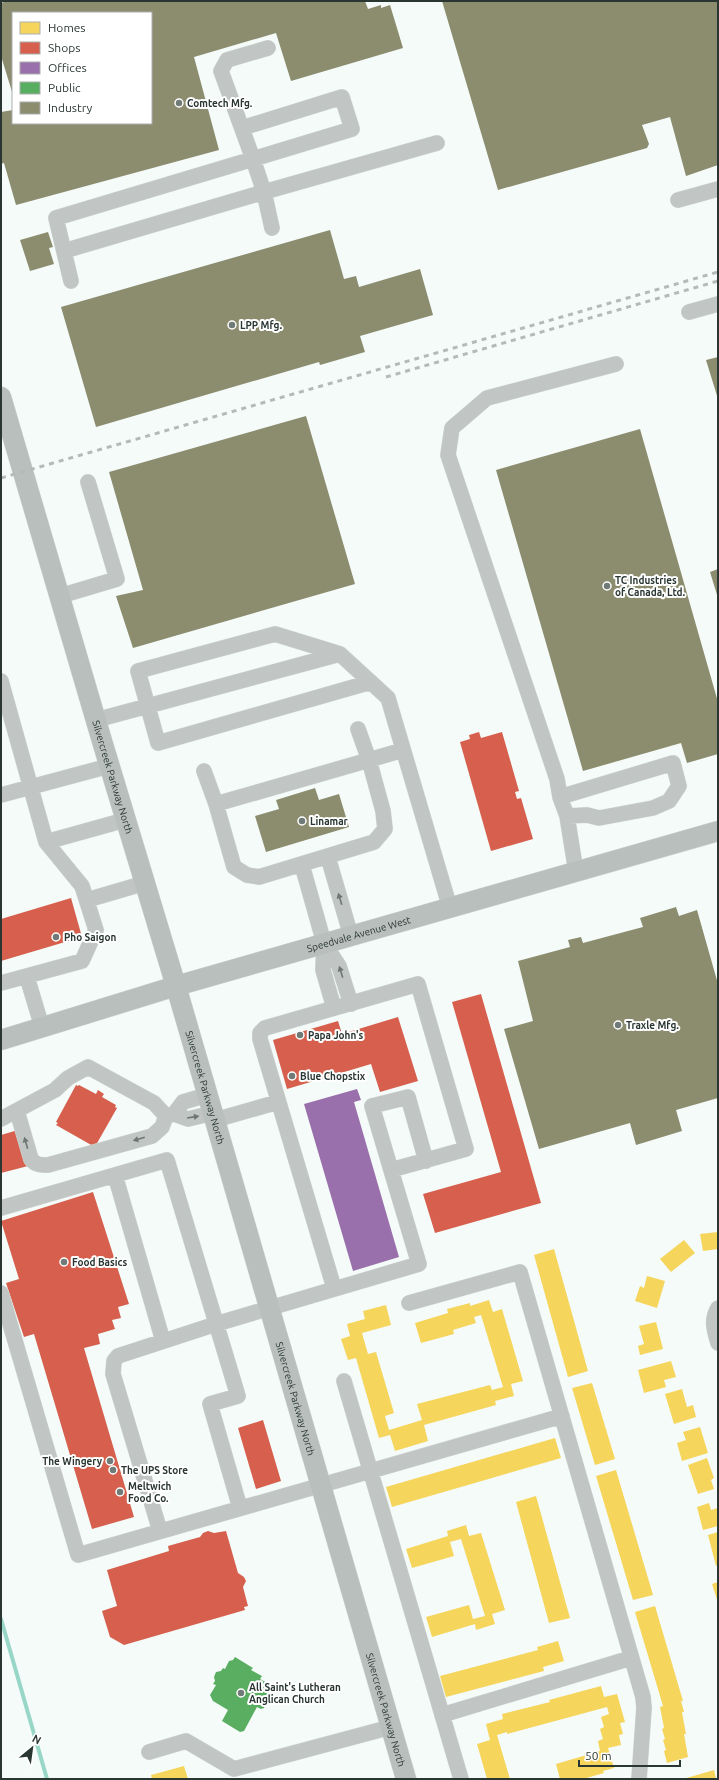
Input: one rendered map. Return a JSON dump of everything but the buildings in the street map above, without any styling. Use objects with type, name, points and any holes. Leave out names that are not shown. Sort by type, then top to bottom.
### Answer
[{"type":"main road","name":"Silvercreek Parkway North","points":[[1,397],[125,820],[176,986],[406,1779]]},
{"type":"main road","name":"Speedvale Avenue West","points":[[1,1040],[176,986],[718,831]]},
{"type":"street","points":[[268,48],[227,60],[221,71],[264,192],[272,228]]},
{"type":"street","points":[[71,281],[56,218],[352,129],[342,97],[242,128]]},
{"type":"street","points":[[64,251],[264,192],[437,144]]},
{"type":"street","points":[[678,200],[718,189]]},
{"type":"street","points":[[689,312],[718,304]]},
{"type":"street","points":[[576,872],[566,816],[560,797],[557,779],[448,455],[452,428],[487,398],[616,364]]},
{"type":"street","points":[[60,596],[117,578],[88,482]]},
{"type":"street","points":[[371,682],[158,743],[138,671],[275,634],[340,654],[371,682],[388,698],[450,908]]},
{"type":"street","points":[[96,720],[340,654]]},
{"type":"street","points":[[1,681],[32,787],[46,842],[82,886],[96,930],[82,961],[1,984]]},
{"type":"street","points":[[204,771],[216,804],[234,867],[246,875],[259,877],[374,842],[385,829],[383,810],[369,760],[358,729]]},
{"type":"street","points":[[216,804],[403,750]]},
{"type":"street","points":[[560,797],[673,763],[679,786],[669,801],[653,808],[598,818],[587,815],[566,816]]},
{"type":"street","points":[[1,796],[109,766]]},
{"type":"street","points":[[46,842],[125,820]]},
{"type":"street","points":[[328,857],[351,936]]},
{"type":"street","points":[[302,865],[324,943],[339,966],[351,1004]]},
{"type":"street","points":[[86,900],[145,883]]},
{"type":"street","points":[[324,943],[323,970],[334,1008]]},
{"type":"street","points":[[27,976],[42,1027]]},
{"type":"street","points":[[334,1288],[260,1039],[260,1033],[265,1028],[418,984],[466,1149],[390,1170]]},
{"type":"street","points":[[1,1119],[55,1090],[68,1078],[88,1067],[154,1104],[170,1115]]},
{"type":"street","points":[[160,1531],[114,1374],[114,1362],[118,1356],[216,1324],[419,1264],[372,1106],[408,1096],[426,1161]]},
{"type":"street","points":[[17,1111],[31,1159],[34,1163],[48,1165],[152,1136],[183,1102],[212,1109],[278,1102]]},
{"type":"street","points":[[1,1208],[167,1160],[238,1396],[210,1404],[240,1508]]},
{"type":"street","points":[[115,1175],[163,1341]]},
{"type":"street","points":[[409,1303],[520,1272],[643,1697],[644,1708],[639,1779]]},
{"type":"street","points":[[1,1293],[78,1555],[320,1484],[371,1471],[562,1416]]},
{"type":"street","points":[[718,1308],[714,1315],[714,1330],[718,1343]]},
{"type":"street","points":[[344,1381],[461,1779]]},
{"type":"street","points":[[442,1715],[631,1658]]},
{"type":"street","points":[[148,1752],[186,1741],[234,1769],[391,1727]]},
{"type":"waterway","points":[[1,1619],[47,1779]]},
{"type":"railway","points":[[1,478],[718,272]]},
{"type":"railway","points":[[386,377],[718,281]]},
{"type":"place","name":"Comtech Mfg.","points":[[179,103]]},
{"type":"place","name":"LPP Mfg.","points":[[232,325]]},
{"type":"place","name":"TC Industries of Canada, Ltd.","points":[[607,586]]},
{"type":"place","name":"Linamar","points":[[302,821]]},
{"type":"place","name":"Pho Saigon","points":[[56,937]]},
{"type":"place","name":"Traxle Mfg.","points":[[618,1025]]},
{"type":"place","name":"Papa John's","points":[[300,1035]]},
{"type":"place","name":"Blue Chopstix","points":[[292,1076]]},
{"type":"place","name":"Food Basics","points":[[64,1262]]},
{"type":"place","name":"The Wingery","points":[[110,1461]]},
{"type":"place","name":"The UPS Store","points":[[113,1470]]},
{"type":"place","name":"Meltwich Food Co.","points":[[120,1492]]},
{"type":"place","name":"All Saint's Lutheran Anglican Church","points":[[241,1693]]}]
